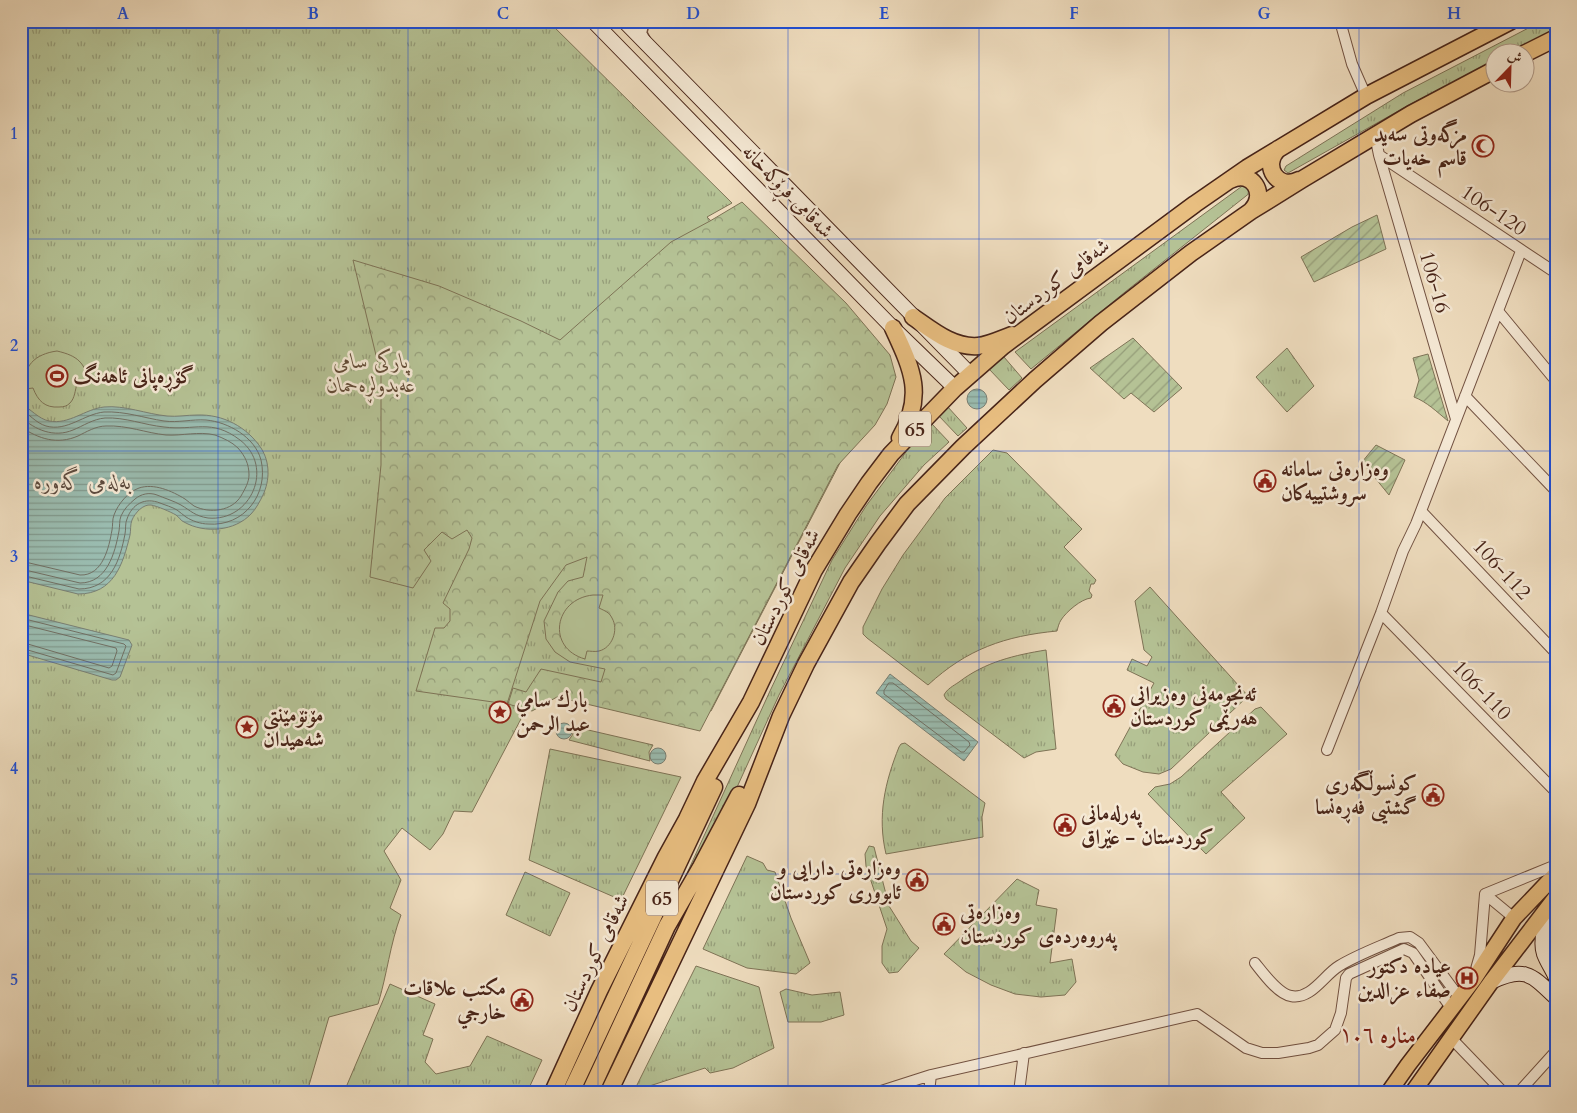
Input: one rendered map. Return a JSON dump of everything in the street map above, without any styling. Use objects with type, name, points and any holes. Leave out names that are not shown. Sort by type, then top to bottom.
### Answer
[{"type":"highway","name":"شەقامی کوردستان","points":[[571,1092],[718,780],[751,702],[814,570],[853,506],[891,454],[955,388],[1003,346],[1228,181],[1366,96],[1510,21]]},
{"type":"highway","points":[[1534,49],[1556,38]]},
{"type":"highway","name":"65","points":[[590,1092],[667,926],[701,867],[781,716],[806,664],[851,582],[907,504],[976,434],[1035,380],[1101,323],[1191,253],[1251,211],[1300,180],[1411,114],[1484,75]]},
{"type":"highway","points":[[1278,149],[1271,160],[1272,173],[1276,178],[1288,183],[1300,180]]},
{"type":"highway","points":[[1228,181],[1240,177],[1251,180],[1255,185],[1259,196],[1258,202],[1251,211]]},
{"type":"highway","points":[[914,317],[958,344],[978,346],[1024,332]]},
{"type":"highway","points":[[891,454],[912,413],[914,397],[914,379],[910,364],[893,328]]},
{"type":"highway","name":"شەقامی کوردستان","points":[[553,1092],[604,982],[705,781],[751,702]]},
{"type":"highway","name":"65","points":[[609,1092],[747,804],[781,716]]},
{"type":"highway","points":[[542,1092],[566,1062]]},
{"type":"main road","name":"شەقامی فڕۆکەخانە","points":[[593,21],[893,328],[955,388]]},
{"type":"main road","name":"شەقامی فڕۆکەخانە","points":[[624,21],[970,374]]},
{"type":"main road","points":[[1390,1092],[1474,978],[1514,918],[1556,874]]},
{"type":"main road","points":[[1413,1092],[1491,982],[1556,897]]},
{"type":"main road","points":[[1556,897],[1546,921],[1543,943],[1544,954],[1556,977]]},
{"type":"main road","points":[[1514,918],[1528,932],[1541,956],[1556,977]]},
{"type":"main road","points":[[1491,982],[1503,976],[1524,973],[1531,975],[1556,998]]},
{"type":"street","points":[[643,21],[640,32],[646,44]]},
{"type":"street","points":[[1340,21],[1352,64],[1366,96]]},
{"type":"street","points":[[1375,135],[1378,155]]},
{"type":"street","name":"106-120","points":[[1378,155],[1556,273]]},
{"type":"street","name":"106-16","points":[[1378,155],[1456,418]]},
{"type":"street","points":[[1327,750],[1521,251]]},
{"type":"street","points":[[1498,311],[1556,381]]},
{"type":"street","points":[[1465,396],[1556,491]]},
{"type":"street","name":"106-112","points":[[1421,511],[1556,653]]},
{"type":"street","name":"106-110","points":[[1381,613],[1556,792]]},
{"type":"street","points":[[1485,894],[1556,865]]},
{"type":"street","points":[[1485,894],[1514,918]]},
{"type":"street","points":[[1474,978],[1480,955],[1485,894]]},
{"type":"street","points":[[1255,963],[1283,993],[1294,997],[1310,991],[1338,966],[1399,938],[1410,938],[1420,943],[1455,1002]]},
{"type":"street","points":[[878,1092],[931,1075],[1197,1014],[1246,1048],[1262,1053],[1278,1053],[1310,1048],[1318,1045],[1335,1030],[1341,1013],[1346,978],[1349,974],[1404,950],[1413,953],[1455,1002]]},
{"type":"street","points":[[1451,1038],[1503,1092]]},
{"type":"street","points":[[1519,1092],[1556,1051]]},
{"type":"street","points":[[1019,1092],[1024,1053]]},
{"type":"street","points":[[929,1092],[931,1075]]},
{"type":"green space","name":"پارکی سامی عەبدولڕەحمان","points":[[21,21],[548,21],[732,203],[707,217],[881,384],[711,711],[542,679],[472,812],[454,811],[443,834],[430,850],[402,828],[384,851],[401,880],[390,908],[401,915],[378,1004],[329,1017],[307,1092],[21,1092]]},
{"type":"green space","points":[[1542,21],[1556,21],[1556,29],[1531,42],[1501,42]]},
{"type":"green space","points":[[1484,51],[1484,66],[1409,105],[1288,173],[1284,170],[1286,166],[1403,93]]},
{"type":"green space","points":[[1245,184],[1251,192],[1031,369],[1015,352]]},
{"type":"green space","points":[[742,202],[846,303],[890,355],[896,377],[887,404],[875,425],[838,465],[700,731],[557,697],[532,711],[508,704],[513,688],[526,692],[541,669],[601,682],[605,669],[570,662],[555,652],[546,639],[544,621],[558,592],[568,581],[583,577],[587,557],[566,565],[540,601],[507,704],[416,691],[435,628],[444,628],[450,621],[450,609],[443,603],[469,549],[472,538],[467,530],[452,539],[442,532],[424,550],[431,561],[413,588],[370,577],[381,465],[381,376],[353,260],[439,286],[560,340],[671,242]]},
{"type":"green space","points":[[1377,215],[1386,249],[1314,282],[1301,257],[1352,227]]},
{"type":"green space","points":[[1133,338],[1182,388],[1154,412],[1131,393],[1124,399],[1090,368]]},
{"type":"green space","points":[[1287,348],[1314,386],[1287,412],[1256,377]]},
{"type":"green space","name":"گۆڕەپانی ئاهەنگ","points":[[57,351],[70,355],[79,361],[90,383],[77,384],[72,401],[64,407],[46,405],[37,397],[33,388],[25,389],[26,374],[32,362],[42,355]]},
{"type":"green space","points":[[1428,354],[1448,421],[1428,404],[1414,397],[1419,380],[1413,358]]},
{"type":"green space","points":[[1004,357],[1022,378],[1009,390],[989,369]]},
{"type":"green space","points":[[947,406],[967,428],[958,436],[938,415]]},
{"type":"green space","points":[[932,424],[949,442],[924,465],[880,516],[845,568],[779,695],[733,796],[673,904],[832,560],[866,506],[909,448]]},
{"type":"green space","points":[[1376,445],[1405,460],[1389,495],[1362,462]]},
{"type":"green space","points":[[993,450],[1007,453],[1082,529],[1064,547],[1096,580],[1094,584],[1091,584],[1089,591],[1092,595],[1091,598],[1078,603],[1066,613],[1060,621],[1057,631],[1020,636],[988,646],[957,662],[928,685],[867,638],[863,634],[863,627],[882,589],[903,555],[945,498]]},
{"type":"green space","points":[[1150,587],[1248,696],[1171,769],[1159,774],[1143,772],[1123,764],[1115,755],[1154,683],[1127,670],[1132,659],[1147,666],[1152,657],[1144,650],[1135,601]]},
{"type":"green space","points":[[603,595],[599,608],[611,616],[615,628],[613,638],[608,646],[599,651],[587,651],[585,659],[573,653],[564,645],[560,635],[560,624],[563,614],[570,605],[580,598]]},
{"type":"green space","points":[[1046,650],[1056,749],[1036,752],[1024,758],[946,699],[944,695],[950,688],[969,675],[990,664],[1023,654]]},
{"type":"green space","points":[[1261,707],[1287,734],[1221,792],[1245,818],[1206,854],[1148,794],[1155,787],[1170,784],[1181,777],[1255,709]]},
{"type":"green space","points":[[571,726],[653,745],[649,752],[650,761],[569,740],[573,734]]},
{"type":"green space","points":[[905,743],[985,803],[982,817],[983,837],[886,854],[883,840],[882,813],[886,786],[899,747]]},
{"type":"green space","points":[[550,749],[681,777],[621,900],[529,860]]},
{"type":"green space","points":[[869,846],[874,847],[889,906],[911,941],[919,948],[898,972],[889,973],[882,963],[882,946],[887,929],[866,866],[865,854]]},
{"type":"green space","points":[[747,856],[763,863],[767,870],[775,872],[791,918],[810,963],[796,974],[747,968],[703,949]]},
{"type":"green space","points":[[525,872],[570,893],[550,936],[506,915]]},
{"type":"green space","points":[[1017,879],[1039,890],[1036,905],[1057,909],[1050,963],[1072,959],[1076,982],[1065,995],[1041,997],[1015,994],[991,985],[966,972],[944,954]]},
{"type":"green space","points":[[696,966],[759,987],[774,1048],[733,1068],[710,1073],[705,1068],[634,1091]]},
{"type":"green space","points":[[390,984],[435,1004],[423,1035],[433,1039],[425,1062],[436,1074],[470,1066],[487,1036],[542,1060],[529,1088],[516,1092],[344,1092]]},
{"type":"green space","points":[[786,989],[812,995],[840,992],[844,1015],[821,1022],[788,1022],[780,992]]},
{"type":"water","points":[[973,389],[981,389],[987,395],[987,403],[981,409],[973,409],[967,403],[967,395]]},
{"type":"water","name":"بەلەمی گەورە","points":[[21,403],[42,418],[56,422],[104,407],[128,408],[167,416],[207,415],[225,419],[249,434],[264,453],[268,477],[261,500],[255,510],[244,520],[219,529],[192,526],[164,509],[148,505],[142,507],[132,520],[124,556],[115,575],[100,589],[90,593],[78,594],[21,580]]},
{"type":"water","points":[[21,613],[129,640],[132,645],[120,677],[112,680],[21,653]]},
{"type":"water","points":[[890,674],[978,742],[964,761],[876,693]]},
{"type":"water","points":[[564,723],[572,731],[564,739],[556,731]]},
{"type":"water","points":[[658,748],[666,756],[658,764],[650,756]]},
{"type":"place","name":"مزگەوتی سەید قاسم خەیات","points":[[1483,146]]},
{"type":"place","name":"گۆڕەپانی ئاهەنگ","points":[[57,376]]},
{"type":"place","name":"وەزارەتی سامانە سروشتییەکان","points":[[1265,481]]},
{"type":"place","name":"ئەنجومەنی وەزیرانی هەرێمی کوردستان","points":[[1114,706]]},
{"type":"place","name":"بارك سامي عبد الرحمن","points":[[500,712]]},
{"type":"place","name":"مۆنۆمێنتی شەھیدان","points":[[247,727]]},
{"type":"place","name":"کونسوڵگەری گشتیی فەڕەنسا","points":[[1433,795]]},
{"type":"place","name":"پەرلەمانی کوردستان - عێراق","points":[[1065,825]]},
{"type":"place","name":"وەزارەتی دارایی و ئابووری کوردستان","points":[[917,880]]},
{"type":"place","name":"وەزارەتی پەروەردەی کوردستان","points":[[944,924]]},
{"type":"place","name":"عياده دكتور صفاء عزالدين","points":[[1467,978]]},
{"type":"place","name":"مكتب علاقات خارجي","points":[[522,1000]]},
{"type":"district","name":"منارە ١٠٦","points":[[1378,1035]]}]
